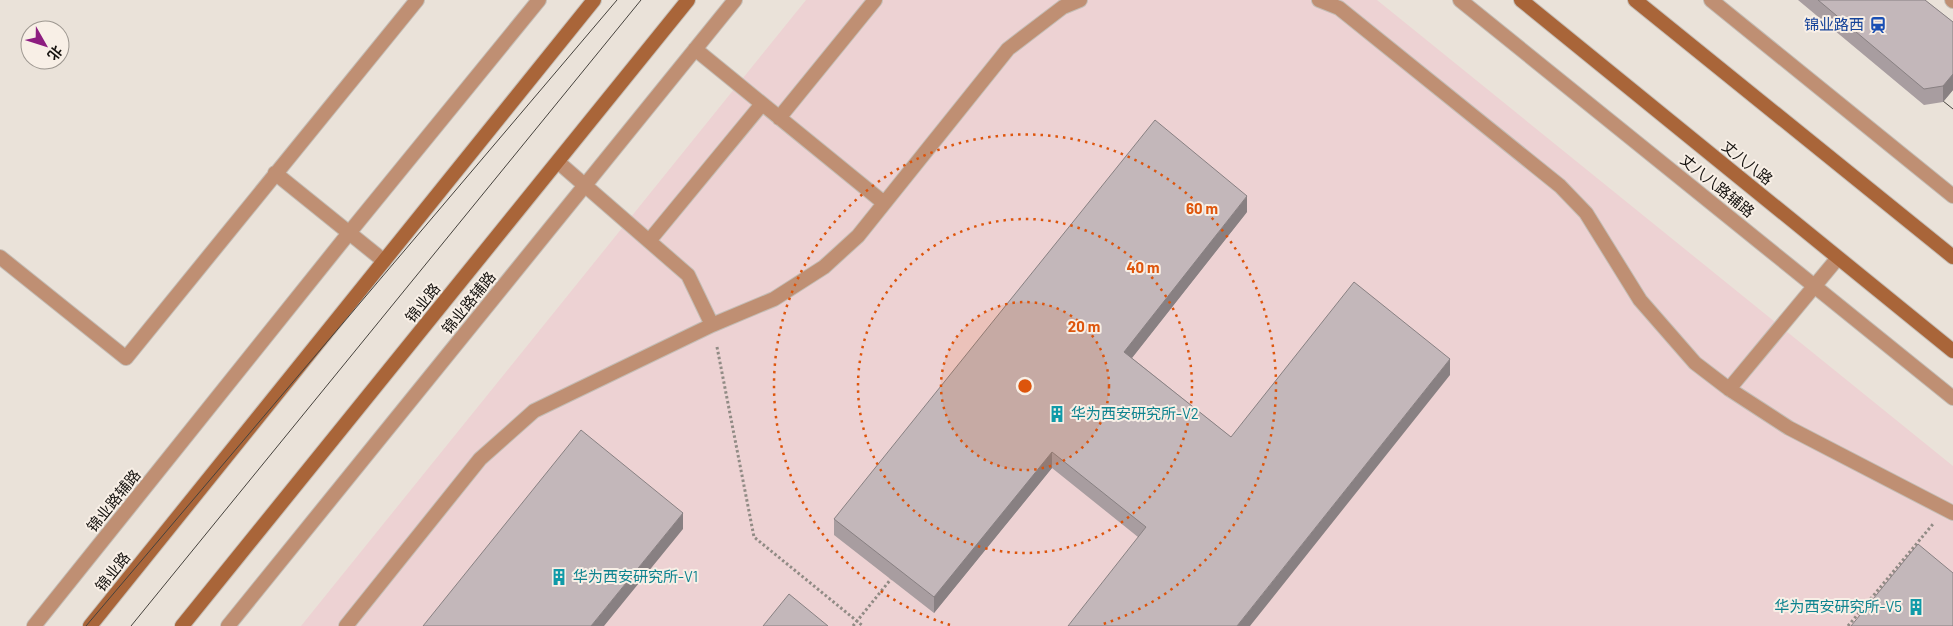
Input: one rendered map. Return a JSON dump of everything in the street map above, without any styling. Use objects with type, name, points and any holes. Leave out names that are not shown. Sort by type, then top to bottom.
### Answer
[{"type":"main road","name":"锦业路","points":[[90,626],[594,0]]},
{"type":"main road","name":"锦业路","points":[[182,626],[688,0]]},
{"type":"main road","name":"丈八八路","points":[[1521,0],[1953,351]]},
{"type":"main road","points":[[1635,0],[1953,257]]},
{"type":"street","points":[[0,257],[126,358],[417,0]]},
{"type":"street","name":"锦业路辅路","points":[[34,626],[349,233],[539,0]]},
{"type":"street","name":"锦业路辅路","points":[[228,626],[735,0]]},
{"type":"street","points":[[779,118],[875,0]]},
{"type":"street","points":[[346,626],[480,459],[534,412],[712,325],[774,299],[824,267],[858,236],[1008,49],[1063,7],[1080,0]]},
{"type":"street","points":[[1319,0],[1339,8],[1560,186],[1586,213],[1640,300],[1695,363],[1729,389],[1789,428],[1949,511]]},
{"type":"street","name":"丈八八路辅路","points":[[1460,0],[1953,398]]},
{"type":"street","points":[[1711,0],[1953,196]]},
{"type":"street","points":[[695,49],[884,203]]},
{"type":"street","points":[[649,241],[762,104]]},
{"type":"street","points":[[558,162],[688,275],[712,325]]},
{"type":"street","points":[[275,173],[384,261]]},
{"type":"street","points":[[1729,389],[1838,258]]},
{"type":"path","points":[[712,325],[754,537],[862,626]]},
{"type":"path","points":[[1848,626],[1949,511]]},
{"type":"path","points":[[853,626],[891,579]]},
{"type":"shaded area","points":[[806,0],[1377,0],[1953,466],[1953,626],[301,626]]},
{"type":"building","points":[[1818,0],[1925,0],[1953,22],[1953,74],[1943,86],[1924,89]]},
{"type":"building","name":"华为西安研究所-V2","points":[[1155,120],[1247,196],[1124,352],[1231,437],[1354,282],[1450,359],[1237,626],[1068,626],[1146,527],[1052,452],[934,597],[834,519]]},
{"type":"building","name":"华为西安研究所-V1","points":[[581,430],[683,513],[591,626],[423,626]]},
{"type":"building","name":"华为西安研究所-V5","points":[[1918,544],[1953,573],[1953,626],[1851,626]]},
{"type":"building","points":[[789,594],[828,626],[763,626]]},
{"type":"tram line","points":[[86,626],[617,0]]},
{"type":"tram line","points":[[131,626],[641,0]]},
{"type":"tram line","points":[[1933,93],[1953,109]]},
{"type":"place","name":"锦业路西","points":[[1878,25]]},
{"type":"place","name":"华为西安研究所-V2","points":[[1057,414]]},
{"type":"place","name":"华为西安研究所-V1","points":[[559,577]]},
{"type":"place","name":"华为西安研究所-V5","points":[[1916,607]]}]
